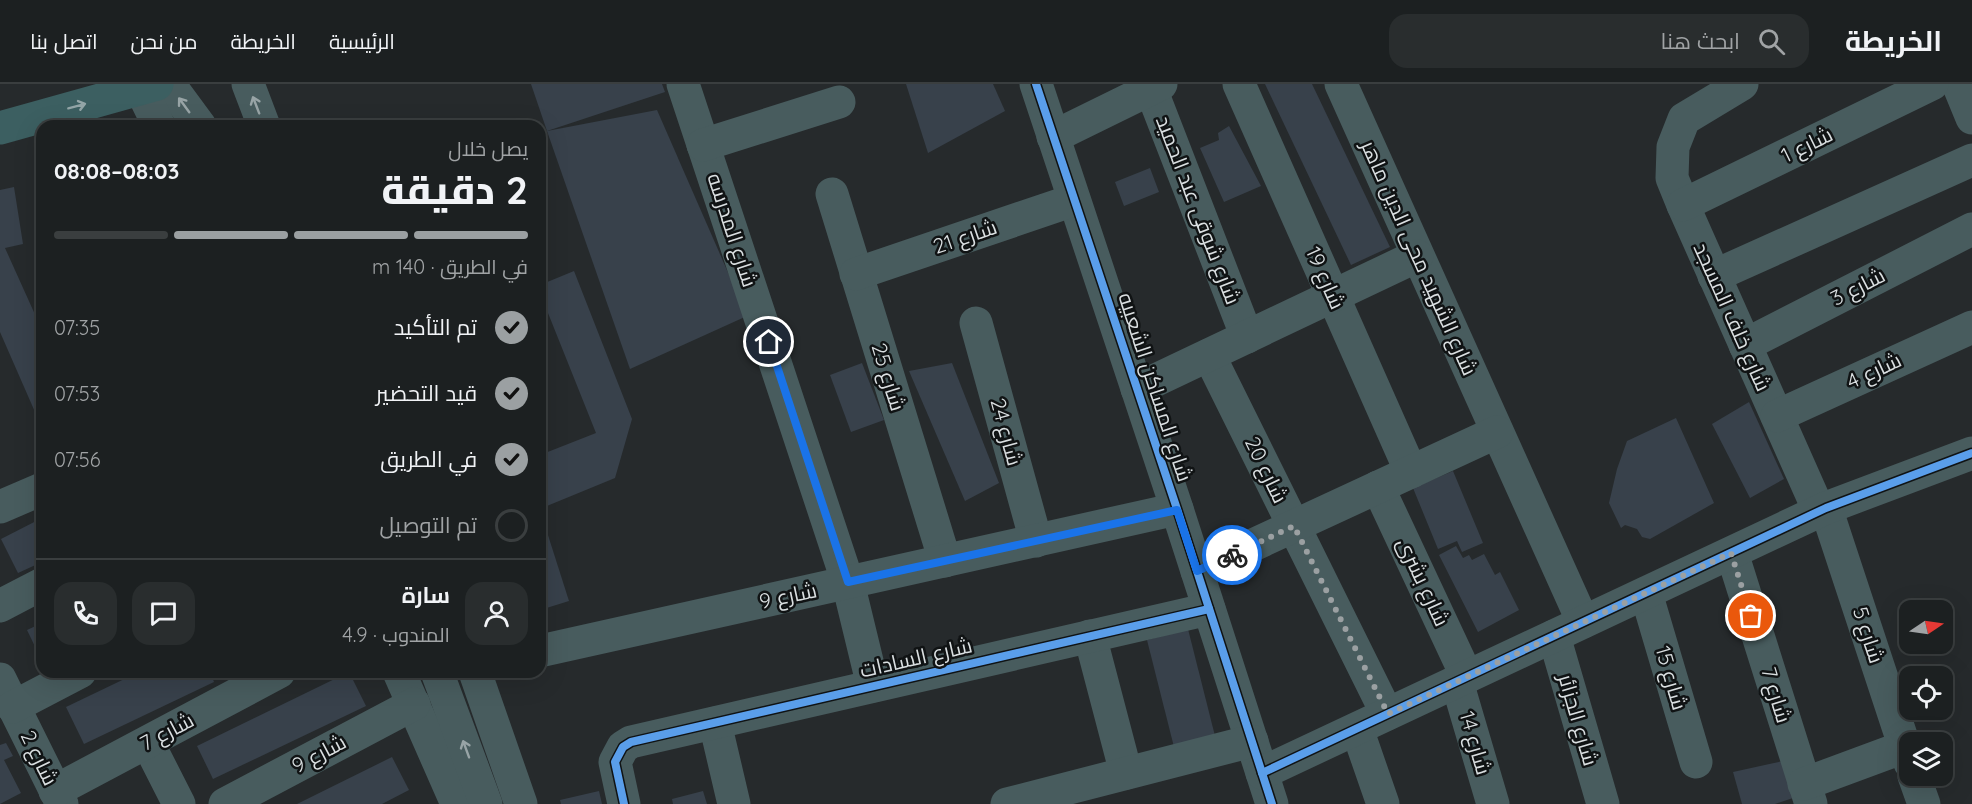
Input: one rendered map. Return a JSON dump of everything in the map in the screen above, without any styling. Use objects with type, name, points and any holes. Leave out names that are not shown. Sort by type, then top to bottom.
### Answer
[{"type":"highway","points":[[0,128],[156,86]]},
{"type":"street","points":[[248,84],[262,120]]},
{"type":"street","name":"شارع المدرسه","points":[[683,84],[848,582],[873,686]]},
{"type":"street","name":"شارع المساكن الشعبيه","points":[[1036,84],[1272,804]]},
{"type":"street","name":"شارع 19","points":[[1239,84],[1411,472]]},
{"type":"street","name":"شارع الشهيد محى الدين ماهر","points":[[1341,84],[1497,432],[1568,629]]},
{"type":"street","name":"شارع خلف المسجد","points":[[1742,84],[1684,119],[1673,147],[1672,178],[1777,416],[1823,509]]},
{"type":"street","name":"شارع 1","points":[[1683,206],[1932,84]]},
{"type":"street","points":[[1958,84],[1972,118]]},
{"type":"street","points":[[156,86],[159,120]]},
{"type":"street","points":[[156,86],[193,120]]},
{"type":"street","points":[[1053,137],[1154,86]]},
{"type":"street","name":"شارع شوقى عبد الحميد","points":[[1154,86],[1247,337]]},
{"type":"street","points":[[703,145],[839,102]]},
{"type":"street","points":[[1714,276],[1972,160]]},
{"type":"street","name":"شارع 25","points":[[832,194],[945,561]]},
{"type":"street","name":"شارع 21","points":[[856,274],[1074,200]]},
{"type":"street","name":"شارع 3","points":[[1745,345],[1972,229]]},
{"type":"street","points":[[1137,389],[1418,256]]},
{"type":"street","name":"شارع 24","points":[[976,323],[1036,541]]},
{"type":"street","name":"شارع 4","points":[[1777,416],[1972,327]]},
{"type":"street","name":"شارع 20","points":[[1209,355],[1388,714]]},
{"type":"street","points":[[1197,571],[1497,432]]},
{"type":"street","points":[[1262,773],[1823,509],[1972,453]]},
{"type":"street","name":"شارع بشرى","points":[[1378,487],[1462,679]]},
{"type":"street","points":[[0,507],[36,492]]},
{"type":"street","name":"شارع 5","points":[[1823,509],[1899,733]]},
{"type":"street","name":"شارع 9","points":[[546,650],[1177,510]]},
{"type":"street","name":"شارع 7","points":[[1731,553],[1807,794]]},
{"type":"street","points":[[0,606],[36,587]]},
{"type":"street","name":"شارع 15","points":[[1646,593],[1696,762]]},
{"type":"street","name":"شارع السادات","points":[[624,804],[615,762],[618,754],[631,742],[1209,609]]},
{"type":"street","name":"شارع الجزائر","points":[[1568,629],[1603,804]]},
{"type":"street","points":[[1090,636],[1126,773]]},
{"type":"street","points":[[7,693],[59,678]]},
{"type":"street","name":"شارع 7","points":[[59,797],[148,743],[268,678]]},
{"type":"street","points":[[402,678],[414,704],[450,802]]},
{"type":"street","points":[[439,678],[486,804]]},
{"type":"street","points":[[477,678],[521,804]]},
{"type":"street","name":"شارع 14","points":[[1462,679],[1493,804]]},
{"type":"street","name":"شارع 2","points":[[7,693],[59,797]]},
{"type":"street","name":"شارع 9","points":[[225,804],[414,704]]},
{"type":"street","points":[[715,723],[734,804]]},
{"type":"street","points":[[1357,729],[1383,804]]},
{"type":"street","points":[[1007,804],[1252,741]]},
{"type":"street","points":[[148,743],[179,804]]},
{"type":"street","points":[[1807,794],[1899,765]]},
{"type":"street","name":"شارع 5","points":[[1918,786],[1924,804]]},
{"type":"building","points":[[531,84],[662,84],[665,92],[547,131],[546,120],[543,120]]},
{"type":"building","points":[[906,84],[993,84],[1005,111],[928,153]]},
{"type":"building","points":[[1265,84],[1312,84],[1390,247],[1351,265]]},
{"type":"building","points":[[657,110],[747,316],[630,369],[547,131]]},
{"type":"building","points":[[1229,126],[1261,186],[1224,202],[1200,148],[1219,140],[1218,133]]},
{"type":"building","points":[[1150,168],[1159,192],[1124,206],[1115,182]]},
{"type":"building","points":[[14,187],[23,244],[5,248],[36,317],[36,414],[0,332],[0,190]]},
{"type":"building","points":[[574,271],[632,419],[615,478],[546,506],[546,453],[596,433],[546,308],[546,283]]},
{"type":"building","points":[[862,363],[884,420],[851,432],[830,375]]},
{"type":"building","points":[[952,363],[999,483],[965,501],[909,371]]},
{"type":"building","points":[[1749,402],[1784,479],[1750,498],[1712,424]]},
{"type":"building","points":[[1676,418],[1714,503],[1650,539],[1642,537],[1637,529],[1625,525],[1621,528],[1609,503],[1617,469],[1627,441]]},
{"type":"building","points":[[1453,471],[1483,543],[1462,552],[1457,541],[1438,549],[1413,488]]},
{"type":"building","points":[[36,521],[36,565],[18,573],[1,539]]},
{"type":"building","points":[[546,532],[569,601],[546,608]]},
{"type":"building","points":[[1456,546],[1463,558],[1469,555],[1472,560],[1484,554],[1495,575],[1500,572],[1519,610],[1478,632],[1439,555]]},
{"type":"building","points":[[36,626],[36,649],[27,630]]},
{"type":"building","points":[[1188,629],[1216,740],[1175,751],[1147,640]]},
{"type":"building","points":[[126,678],[212,678],[214,682],[84,744],[66,707]]},
{"type":"building","points":[[337,678],[352,678],[366,706],[213,779],[197,746]]},
{"type":"building","points":[[6,743],[13,756],[4,760],[21,793],[0,804],[0,745]]},
{"type":"building","points":[[392,757],[409,790],[382,804],[297,804]]},
{"type":"building","points":[[1783,761],[1796,797],[1775,804],[1742,804],[1733,772]]},
{"type":"building","points":[[599,791],[602,804],[561,804],[560,800]]},
{"type":"building","points":[[703,791],[707,804],[673,804],[672,799]]},
{"type":"cycle path","points":[[1036,84],[1272,804]]},
{"type":"cycle path","points":[[1262,773],[1826,508],[1972,453]]},
{"type":"cycle path","points":[[624,804],[615,762],[623,747],[631,742],[1209,609]]},
{"type":"way so far","points":[[1232,555],[1294,526],[1388,714],[1731,553],[1751,616]]},
{"type":"route","points":[[769,342],[848,582],[1177,510],[1197,571],[1232,555]]}]
